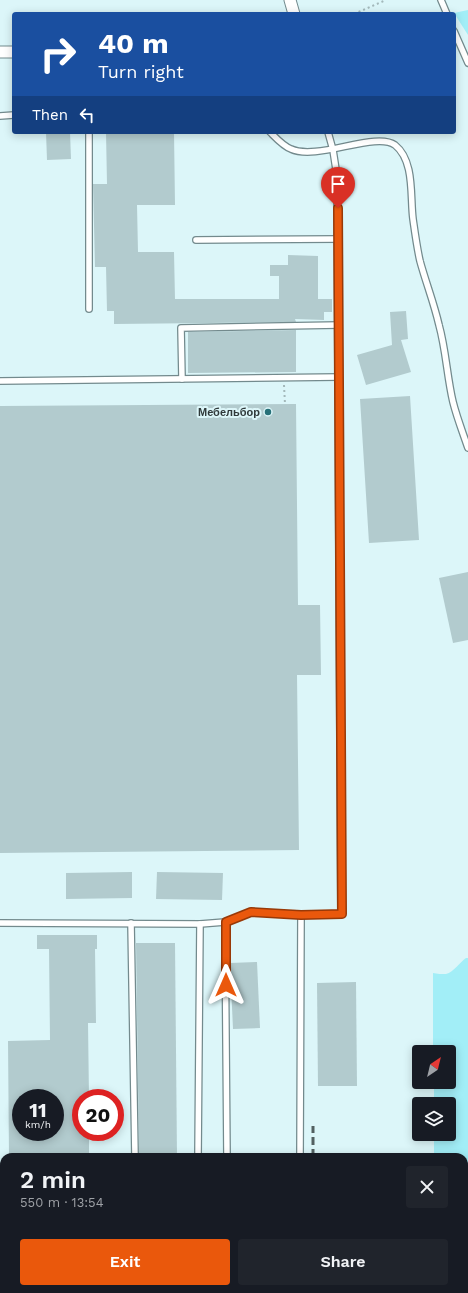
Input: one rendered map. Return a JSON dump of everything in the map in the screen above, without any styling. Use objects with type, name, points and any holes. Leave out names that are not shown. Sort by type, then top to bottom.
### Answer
[{"type":"street","points":[[290,0],[293,12]]},
{"type":"street","points":[[0,52],[12,52]]},
{"type":"lane","points":[[441,0],[446,12]]},
{"type":"lane","points":[[456,36],[468,63]]},
{"type":"lane","points":[[0,116],[12,115]]},
{"type":"lane","points":[[88,134],[89,308]]},
{"type":"lane","points":[[272,134],[277,140],[291,149],[302,152],[333,150],[383,141],[394,144],[401,152],[410,173],[413,218],[420,260],[439,325],[454,402],[468,448]]},
{"type":"lane","points":[[1,922],[200,924],[226,922],[251,912],[301,915],[342,914],[337,176],[333,150],[329,134]]},
{"type":"lane","points":[[196,240],[338,239]]},
{"type":"lane","points":[[182,379],[181,328],[339,325]]},
{"type":"lane","points":[[0,381],[339,377]]},
{"type":"lane","points":[[300,1153],[301,915]]},
{"type":"lane","points":[[226,922],[227,1153]]},
{"type":"lane","points":[[131,923],[135,1153]]},
{"type":"lane","points":[[198,1153],[200,924]]},
{"type":"path","points":[[359,12],[386,0]]},
{"type":"path","points":[[284,378],[285,404]]},
{"type":"shaded area","points":[[468,10],[468,35],[456,16],[456,13]]},
{"type":"shaded area","points":[[466,958],[468,958],[468,1153],[434,1153],[434,1141],[456,1141],[456,1097],[434,1097],[434,1089],[456,1089],[456,1045],[433,1045],[433,973],[449,973]]},
{"type":"building","points":[[46,134],[70,134],[71,159],[47,160]]},
{"type":"building","points":[[106,134],[174,134],[175,205],[137,205],[138,252],[174,252],[175,299],[279,299],[279,276],[270,276],[270,265],[288,265],[288,255],[318,256],[318,299],[332,299],[332,312],[324,312],[324,320],[295,319],[296,322],[114,324],[114,311],[107,311],[106,267],[95,267],[93,184],[107,184]]},
{"type":"building","points":[[406,311],[408,339],[401,340],[411,372],[366,385],[357,355],[392,345],[390,312]]},
{"type":"building","points":[[296,330],[296,372],[188,373],[188,332]]},
{"type":"building","points":[[410,396],[419,540],[369,543],[360,399]]},
{"type":"building","points":[[296,404],[298,605],[320,605],[321,675],[297,675],[299,850],[0,853],[0,406]]},
{"type":"building","points":[[468,572],[468,640],[453,643],[439,578]]},
{"type":"building","points":[[132,872],[132,898],[66,899],[66,873]]},
{"type":"building","points":[[157,872],[223,873],[222,900],[156,899]]},
{"type":"building","points":[[37,935],[97,935],[97,949],[95,949],[96,1023],[88,1023],[89,1089],[72,1089],[72,1141],[89,1141],[89,1153],[9,1153],[8,1041],[50,1040],[49,949],[37,949]]},
{"type":"building","points":[[136,943],[175,943],[177,1153],[139,1153]]},
{"type":"building","points":[[257,962],[260,1028],[233,1029],[230,963]]},
{"type":"building","points":[[356,982],[357,1086],[318,1086],[317,983]]},
{"type":"railway","points":[[313,1126],[313,1153]]},
{"type":"place","name":"Мебельбор","points":[[268,412]]},
{"type":"route","points":[[226,985],[226,922],[251,912],[301,915],[342,914],[338,208]]}]
